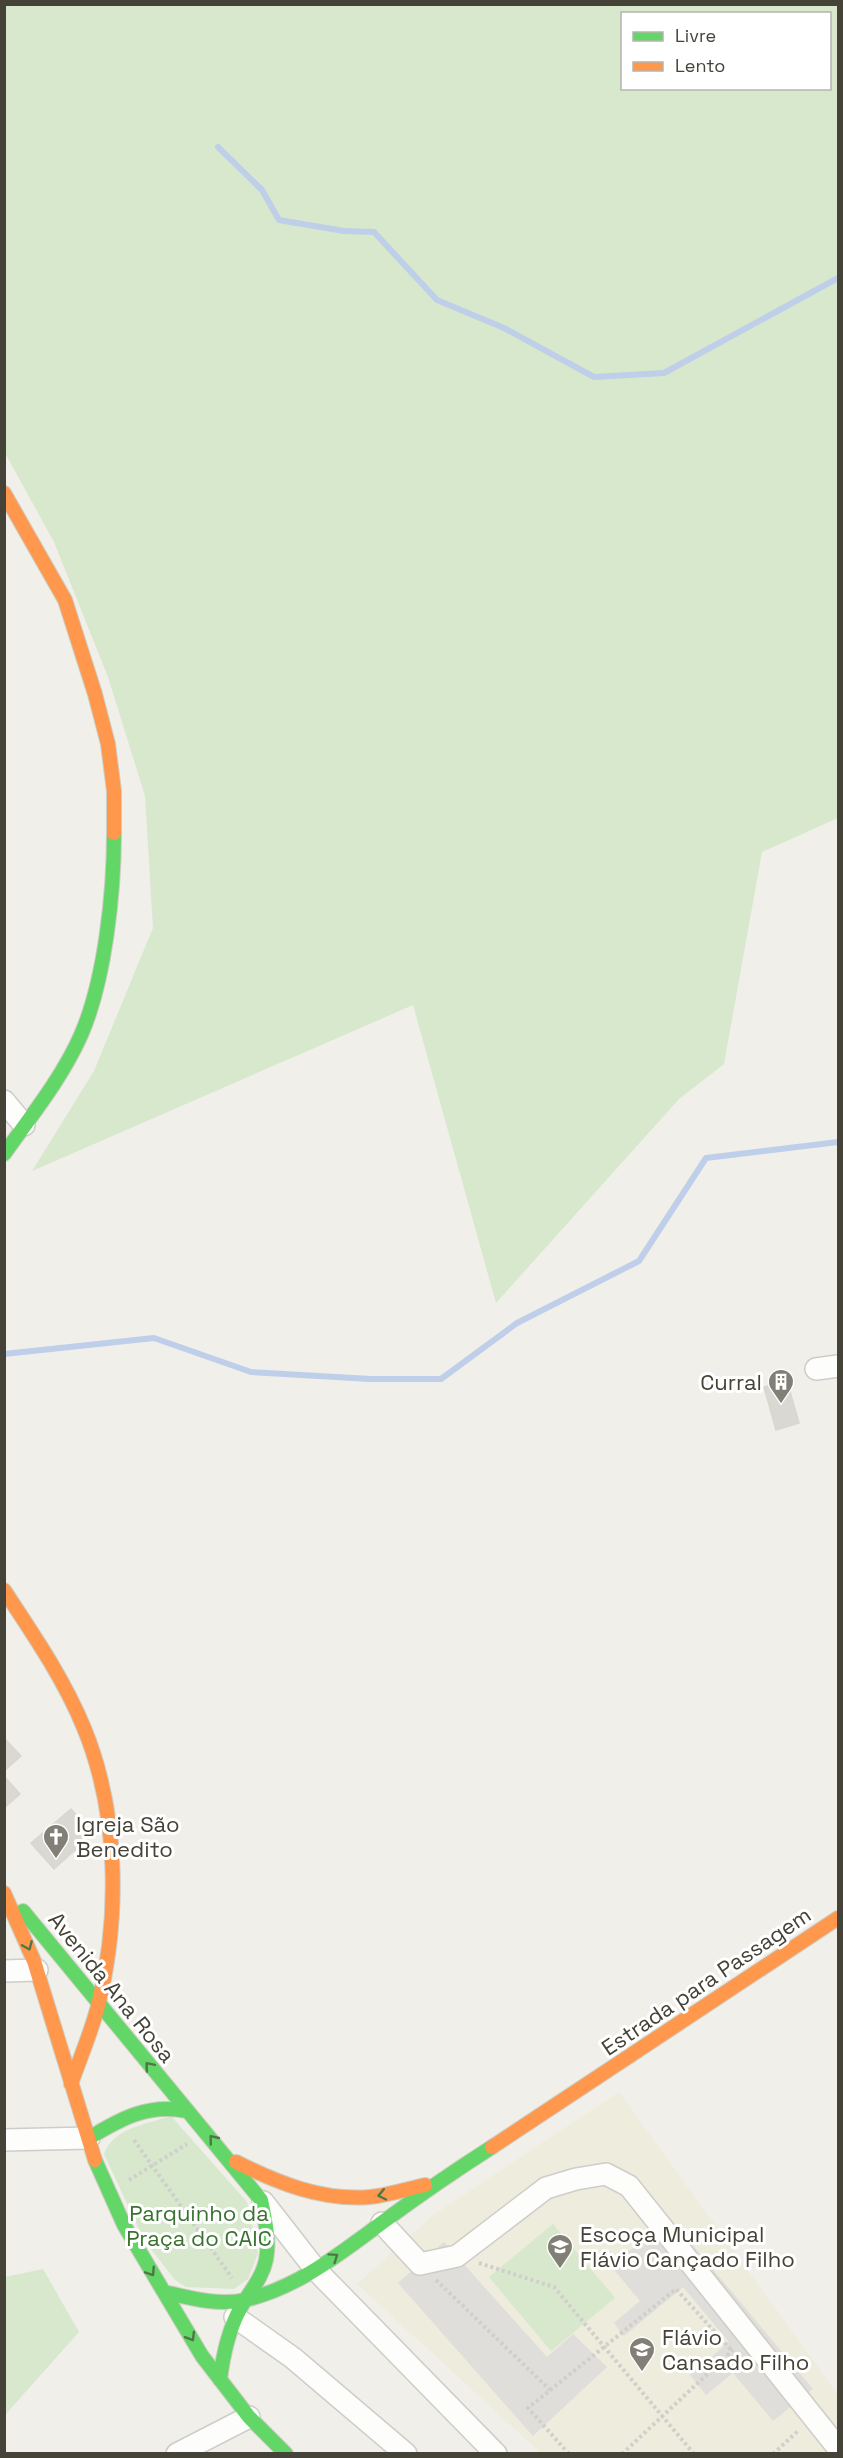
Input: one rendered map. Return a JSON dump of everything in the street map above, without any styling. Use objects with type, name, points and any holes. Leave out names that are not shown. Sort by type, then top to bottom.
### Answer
[{"type":"main road","points":[[4,493],[65,600],[96,694],[108,744],[114,791],[114,862],[111,892],[102,963],[92,1004],[81,1035],[64,1068],[4,1154]]},
{"type":"main road","points":[[4,1590],[64,1688],[84,1730],[100,1777],[108,1824],[112,1893],[108,1941],[98,2005],[71,2084]]},
{"type":"main road","name":"Avenida Ana Rosa","points":[[4,1891],[261,2200]]},
{"type":"main road","name":"Avenida Ana Rosa","points":[[4,1891],[37,1970],[88,2138],[108,2193],[129,2235],[202,2356],[220,2380]]},
{"type":"main road","name":"Estrada para Passagem","points":[[240,2309],[316,2270],[439,2181],[596,2080],[838,1918]]},
{"type":"main road","points":[[88,2138],[120,2119],[153,2108],[169,2107],[186,2111]]},
{"type":"main road","points":[[227,2157],[292,2188],[330,2196],[371,2197],[439,2181]]},
{"type":"main road","points":[[261,2200],[267,2242],[266,2261],[261,2276],[240,2309],[225,2348],[220,2380],[249,2417],[286,2454]]},
{"type":"main road","points":[[164,2292],[240,2309]]},
{"type":"street","points":[[4,1101],[24,1125]]},
{"type":"street","points":[[816,1370],[838,1366]]},
{"type":"street","points":[[4,1971],[37,1970]]},
{"type":"street","points":[[4,2140],[88,2138]]},
{"type":"street","points":[[382,2223],[420,2264],[457,2256],[546,2188],[576,2179],[606,2174],[629,2186],[838,2448]]},
{"type":"street","points":[[261,2200],[316,2270],[496,2454]]},
{"type":"street","points":[[240,2309],[293,2358],[406,2454]]},
{"type":"street","points":[[177,2454],[249,2417]]},
{"type":"path","points":[[120,2119],[238,2286],[240,2309]]},
{"type":"path","points":[[108,2193],[193,2140]]},
{"type":"path","points":[[457,2256],[554,2287],[694,2454]]},
{"type":"path","points":[[420,2264],[550,2390]]},
{"type":"path","points":[[569,2454],[528,2408],[676,2289],[740,2359]]},
{"type":"path","points":[[622,2454],[749,2336]]},
{"type":"path","points":[[773,2454],[799,2430],[792,2420]]},
{"type":"shaded area","name":"Escoça Municipal Flávio Cançado Filho","points":[[619,2092],[838,2395],[838,2453],[541,2453],[357,2284],[432,2216]]},
{"type":"shaded area","points":[[670,2218],[813,2389],[773,2421],[733,2373],[706,2395],[690,2375],[729,2342],[683,2287],[624,2336],[614,2323],[640,2301],[611,2266]]},
{"type":"shaded area","points":[[444,2242],[547,2357],[573,2334],[607,2367],[533,2436],[398,2283]]},
{"type":"green space","points":[[4,5],[838,5],[838,818],[762,852],[724,1064],[679,1099],[496,1303],[413,1005],[32,1171],[94,1071],[153,928],[145,796],[108,677],[54,542],[5,453]]},
{"type":"green space","name":"Parquinho da Praça do CAIC","points":[[171,2116],[247,2202],[258,2253],[248,2279],[234,2289],[186,2287],[175,2280],[144,2240],[104,2154],[108,2145],[123,2133]]},
{"type":"green space","points":[[553,2224],[615,2298],[551,2351],[489,2277]]},
{"type":"green space","points":[[43,2269],[79,2332],[5,2415],[5,2277]]},
{"type":"building","name":"Curral","points":[[787,1381],[799,1423],[776,1430],[764,1387]]},
{"type":"building","points":[[4,1738],[21,1756],[4,1771]]},
{"type":"building","points":[[4,1776],[20,1794],[4,1808]]},
{"type":"building","points":[[71,1809],[93,1834],[54,1869],[31,1843]]},
{"type":"waterway","points":[[218,147],[262,190],[279,220],[344,231],[374,232],[437,300],[504,328],[594,377],[664,373],[838,278]]},
{"type":"waterway","points":[[4,1354],[154,1338],[251,1372],[370,1379],[441,1379],[517,1323],[639,1261],[706,1158],[838,1142]]},
{"type":"traffic: fast","points":[[4,1154],[65,1066],[89,1013],[102,963],[110,909],[114,833]]},
{"type":"traffic: fast","points":[[23,1911],[261,2200],[267,2238],[266,2260],[262,2273],[232,2326],[224,2352],[220,2380]]},
{"type":"traffic: fast","points":[[89,2138],[135,2114],[160,2109],[186,2111]]},
{"type":"traffic: fast","points":[[164,2292],[204,2300],[235,2302],[284,2286],[320,2267],[492,2147]]},
{"type":"traffic: fast","points":[[95,2160],[124,2225],[202,2356],[249,2417],[286,2454]]},
{"type":"traffic: slow","points":[[4,493],[65,600],[95,694],[108,744],[114,791],[114,833]]},
{"type":"traffic: slow","points":[[4,1590],[47,1657],[84,1728],[96,1761],[110,1830],[112,1902],[105,1972],[89,2036],[71,2084]]},
{"type":"traffic: slow","points":[[4,1893],[34,1961],[95,2160]]},
{"type":"traffic: slow","points":[[492,2147],[838,1918]]},
{"type":"traffic: slow","points":[[236,2162],[301,2189],[335,2196],[370,2197],[425,2185]]},
{"type":"place","name":"Curral","points":[[781,1405]]},
{"type":"place","name":"Igreja São Benedito","points":[[56,1860]]},
{"type":"place","name":"Escoça Municipal Flávio Cançado Filho","points":[[560,2270]]},
{"type":"place","name":"Flávio Cansado Filho","points":[[642,2373]]}]
